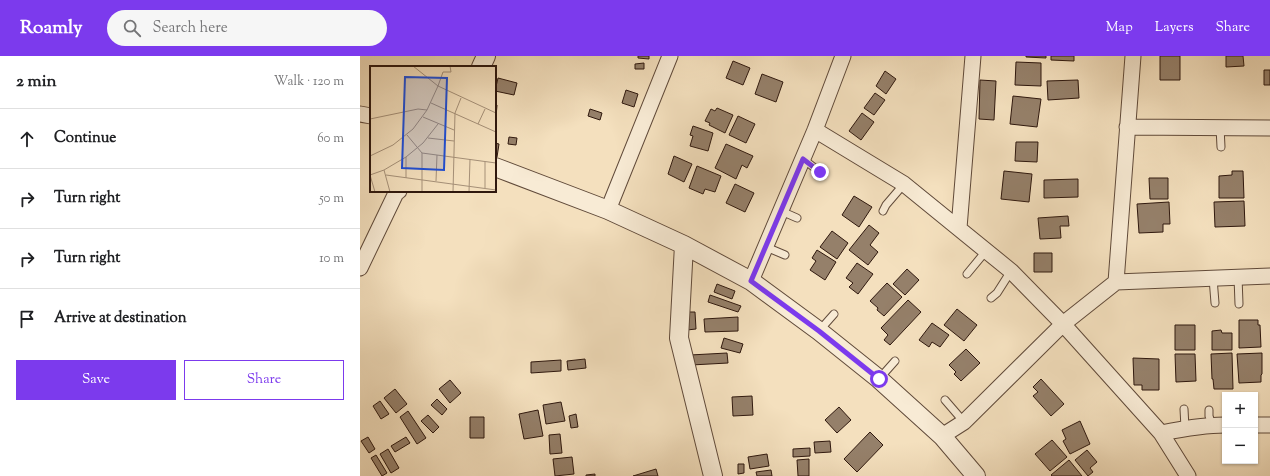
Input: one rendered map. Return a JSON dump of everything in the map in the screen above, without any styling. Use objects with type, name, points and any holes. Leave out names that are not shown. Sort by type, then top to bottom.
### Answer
[{"type":"street","points":[[481,66],[486,56]]},
{"type":"street","points":[[608,210],[670,56]]},
{"type":"street","points":[[751,281],[815,130],[843,56]]},
{"type":"street","points":[[959,228],[972,56]]},
{"type":"street","points":[[1116,282],[1133,56]]},
{"type":"street","points":[[360,114],[370,116]]},
{"type":"street","points":[[1127,127],[1270,128]]},
{"type":"street","points":[[815,130],[904,184],[1011,271],[1063,324],[1161,433],[1188,476]]},
{"type":"street","points":[[496,167],[608,210],[684,245],[751,281],[819,331],[879,379],[942,436],[976,476]]},
{"type":"street","points":[[360,268],[397,192]]},
{"type":"street","points":[[684,245],[679,338],[713,476]]},
{"type":"street","points":[[942,436],[964,422],[1063,324],[1116,282],[1270,276]]},
{"type":"street","points":[[1161,433],[1186,428],[1218,425]]},
{"type":"street","points":[[1258,425],[1270,425]]},
{"type":"lane","points":[[1220,127],[1221,147]]},
{"type":"lane","points":[[803,159],[820,172]]},
{"type":"lane","points":[[882,211],[904,184]]},
{"type":"lane","points":[[781,211],[797,218]]},
{"type":"lane","points":[[766,247],[785,255]]},
{"type":"lane","points":[[967,274],[986,251]]},
{"type":"lane","points":[[991,298],[997,293],[1011,271]]},
{"type":"lane","points":[[1238,277],[1239,304]]},
{"type":"lane","points":[[1213,278],[1215,303]]},
{"type":"lane","points":[[819,331],[834,314]]},
{"type":"lane","points":[[879,379],[895,361]]},
{"type":"lane","points":[[945,400],[964,422]]},
{"type":"lane","points":[[1184,409],[1186,428]]},
{"type":"lane","points":[[1209,410],[1209,416],[1218,425]]},
{"type":"building","points":[[638,56],[649,56],[649,59],[638,58]]},
{"type":"building","points":[[1046,56],[1046,58],[1026,57]]},
{"type":"building","points":[[1051,56],[1074,56],[1074,61],[1051,60]]},
{"type":"building","points":[[1160,56],[1180,56],[1180,80],[1160,80]]},
{"type":"building","points":[[1226,56],[1243,56],[1244,66],[1226,67]]},
{"type":"building","points":[[733,61],[750,68],[743,85],[726,78]]},
{"type":"building","points":[[1016,62],[1041,63],[1041,86],[1015,85]]},
{"type":"building","points":[[644,63],[644,69],[635,69],[635,64]]},
{"type":"building","points":[[1264,70],[1270,70],[1270,85],[1264,85]]},
{"type":"building","points":[[885,71],[896,79],[886,94],[876,86]]},
{"type":"building","points":[[762,74],[783,82],[776,102],[755,94]]},
{"type":"building","points":[[498,78],[517,83],[514,95],[496,91]]},
{"type":"building","points":[[980,80],[996,81],[994,120],[979,119]]},
{"type":"building","points":[[1078,80],[1079,98],[1048,100],[1047,81]]},
{"type":"building","points":[[626,90],[638,94],[634,107],[622,103]]},
{"type":"building","points":[[875,93],[885,100],[874,115],[864,108]]},
{"type":"building","points":[[1013,96],[1041,99],[1037,127],[1010,124]]},
{"type":"building","points":[[717,108],[733,115],[725,133],[709,125],[710,123],[705,121],[711,109],[715,111]]},
{"type":"building","points":[[590,109],[602,113],[600,120],[588,116]]},
{"type":"building","points":[[862,113],[874,122],[861,140],[849,131]]},
{"type":"building","points":[[738,116],[755,124],[746,143],[729,135]]},
{"type":"building","points":[[693,126],[713,133],[708,151],[690,146],[693,136],[690,135]]},
{"type":"building","points":[[509,137],[517,138],[516,145],[508,144]]},
{"type":"building","points":[[1016,142],[1038,142],[1037,162],[1015,161]]},
{"type":"building","points":[[496,143],[499,144],[496,157]]},
{"type":"building","points":[[726,144],[753,156],[747,168],[742,165],[736,179],[715,168]]},
{"type":"building","points":[[674,156],[692,164],[684,182],[668,174]]},
{"type":"building","points":[[697,166],[721,176],[715,192],[705,189],[703,194],[689,188]]},
{"type":"building","points":[[1004,171],[1032,174],[1029,202],[1001,199]]},
{"type":"building","points":[[1232,171],[1243,171],[1244,198],[1219,198],[1219,176],[1232,175]]},
{"type":"building","points":[[1149,178],[1168,178],[1168,199],[1150,199]]},
{"type":"building","points":[[1078,179],[1078,197],[1044,198],[1044,180]]},
{"type":"building","points":[[735,184],[754,193],[745,212],[726,203]]},
{"type":"building","points":[[854,196],[872,207],[859,227],[842,215]]},
{"type":"building","points":[[1244,201],[1245,226],[1215,227],[1214,202]]},
{"type":"building","points":[[1169,202],[1170,224],[1163,224],[1163,232],[1139,233],[1137,204]]},
{"type":"building","points":[[1068,216],[1069,226],[1060,226],[1061,238],[1040,239],[1038,218]]},
{"type":"building","points":[[869,225],[879,233],[870,245],[878,252],[868,265],[849,250]]},
{"type":"building","points":[[832,231],[848,243],[837,259],[820,247]]},
{"type":"building","points":[[817,250],[836,262],[825,280],[810,270],[816,261],[812,258]]},
{"type":"building","points":[[1034,253],[1052,253],[1052,272],[1034,272]]},
{"type":"building","points":[[857,263],[873,274],[858,294],[849,287],[853,283],[846,278]]},
{"type":"building","points":[[907,269],[919,280],[905,295],[893,284]]},
{"type":"building","points":[[887,283],[902,297],[884,316],[870,301]]},
{"type":"building","points":[[717,284],[735,291],[732,299],[714,292]]},
{"type":"building","points":[[710,295],[741,306],[738,312],[708,302]]},
{"type":"building","points":[[908,300],[921,312],[890,345],[884,340],[888,335],[881,328]]},
{"type":"building","points":[[957,309],[977,325],[964,341],[944,325]]},
{"type":"building","points":[[686,312],[695,312],[696,329],[687,330]]},
{"type":"building","points":[[738,317],[738,331],[705,332],[704,319]]},
{"type":"building","points":[[1239,320],[1258,320],[1258,325],[1260,325],[1261,347],[1239,348]]},
{"type":"building","points":[[932,323],[949,335],[940,347],[932,342],[929,347],[919,340]]},
{"type":"building","points":[[1175,325],[1195,325],[1195,350],[1175,350]]},
{"type":"building","points":[[1221,330],[1222,333],[1232,333],[1232,350],[1212,350],[1212,331]]},
{"type":"building","points":[[724,338],[743,344],[740,353],[721,348]]},
{"type":"building","points":[[966,349],[980,363],[961,381],[954,374],[956,372],[949,365]]},
{"type":"building","points":[[727,353],[728,363],[691,365],[690,355]]},
{"type":"building","points":[[1232,353],[1233,389],[1214,389],[1211,354]]},
{"type":"building","points":[[1262,353],[1261,382],[1239,383],[1237,354]]},
{"type":"building","points":[[1175,354],[1195,354],[1196,381],[1176,382]]},
{"type":"building","points":[[1133,358],[1159,359],[1159,390],[1142,390],[1142,385],[1134,385]]},
{"type":"building","points":[[585,359],[586,368],[568,370],[567,361]]},
{"type":"building","points":[[561,360],[561,371],[531,373],[531,362]]},
{"type":"building","points":[[1041,379],[1064,404],[1051,416],[1033,396],[1038,392],[1033,387]]},
{"type":"building","points":[[450,380],[461,393],[450,403],[439,389]]},
{"type":"building","points":[[395,389],[407,404],[396,413],[384,398]]},
{"type":"building","points":[[752,396],[753,415],[733,416],[732,397]]},
{"type":"building","points":[[437,399],[447,409],[442,415],[431,405]]},
{"type":"building","points":[[380,401],[389,414],[381,419],[373,406]]},
{"type":"building","points":[[561,402],[565,421],[546,424],[543,405]]},
{"type":"building","points":[[839,407],[851,420],[837,433],[825,420]]},
{"type":"building","points":[[538,410],[543,436],[524,439],[519,414]]},
{"type":"building","points":[[408,411],[426,438],[417,444],[400,417]]},
{"type":"building","points":[[576,414],[578,427],[571,428],[569,416]]},
{"type":"building","points":[[428,415],[439,427],[433,433],[421,421]]},
{"type":"building","points":[[470,417],[484,417],[484,438],[470,438]]},
{"type":"building","points":[[1080,421],[1090,444],[1070,454],[1063,441],[1066,439],[1062,430]]},
{"type":"building","points":[[870,432],[883,445],[857,472],[844,459]]},
{"type":"building","points":[[560,434],[562,453],[550,454],[549,435]]},
{"type":"building","points":[[368,437],[375,449],[369,453],[361,441]]},
{"type":"building","points":[[406,437],[410,443],[395,452],[391,446]]},
{"type":"building","points":[[1052,440],[1067,457],[1050,471],[1035,454]]},
{"type":"building","points":[[830,441],[831,452],[815,453],[814,442]]},
{"type":"building","points":[[810,448],[810,456],[793,457],[793,449]]},
{"type":"building","points":[[388,449],[399,468],[391,473],[380,454]]},
{"type":"building","points":[[1087,450],[1097,462],[1090,468],[1093,472],[1088,476],[1075,460]]},
{"type":"building","points":[[767,454],[769,466],[750,469],[748,457]]},
{"type":"building","points":[[376,455],[387,473],[382,476],[371,458]]},
{"type":"building","points":[[572,457],[574,474],[555,476],[553,459]]},
{"type":"building","points":[[809,459],[809,476],[798,476],[797,460]]},
{"type":"building","points":[[1069,460],[1082,476],[1051,475]]},
{"type":"building","points":[[738,464],[744,464],[744,473],[738,474]]},
{"type":"building","points":[[656,469],[658,476],[633,476]]},
{"type":"building","points":[[771,470],[772,476],[757,476],[756,472]]},
{"type":"building","points":[[595,474],[595,476],[586,476],[586,475]]},
{"type":"route","points":[[820,172],[803,159],[751,281],[819,331],[879,379]]}]
